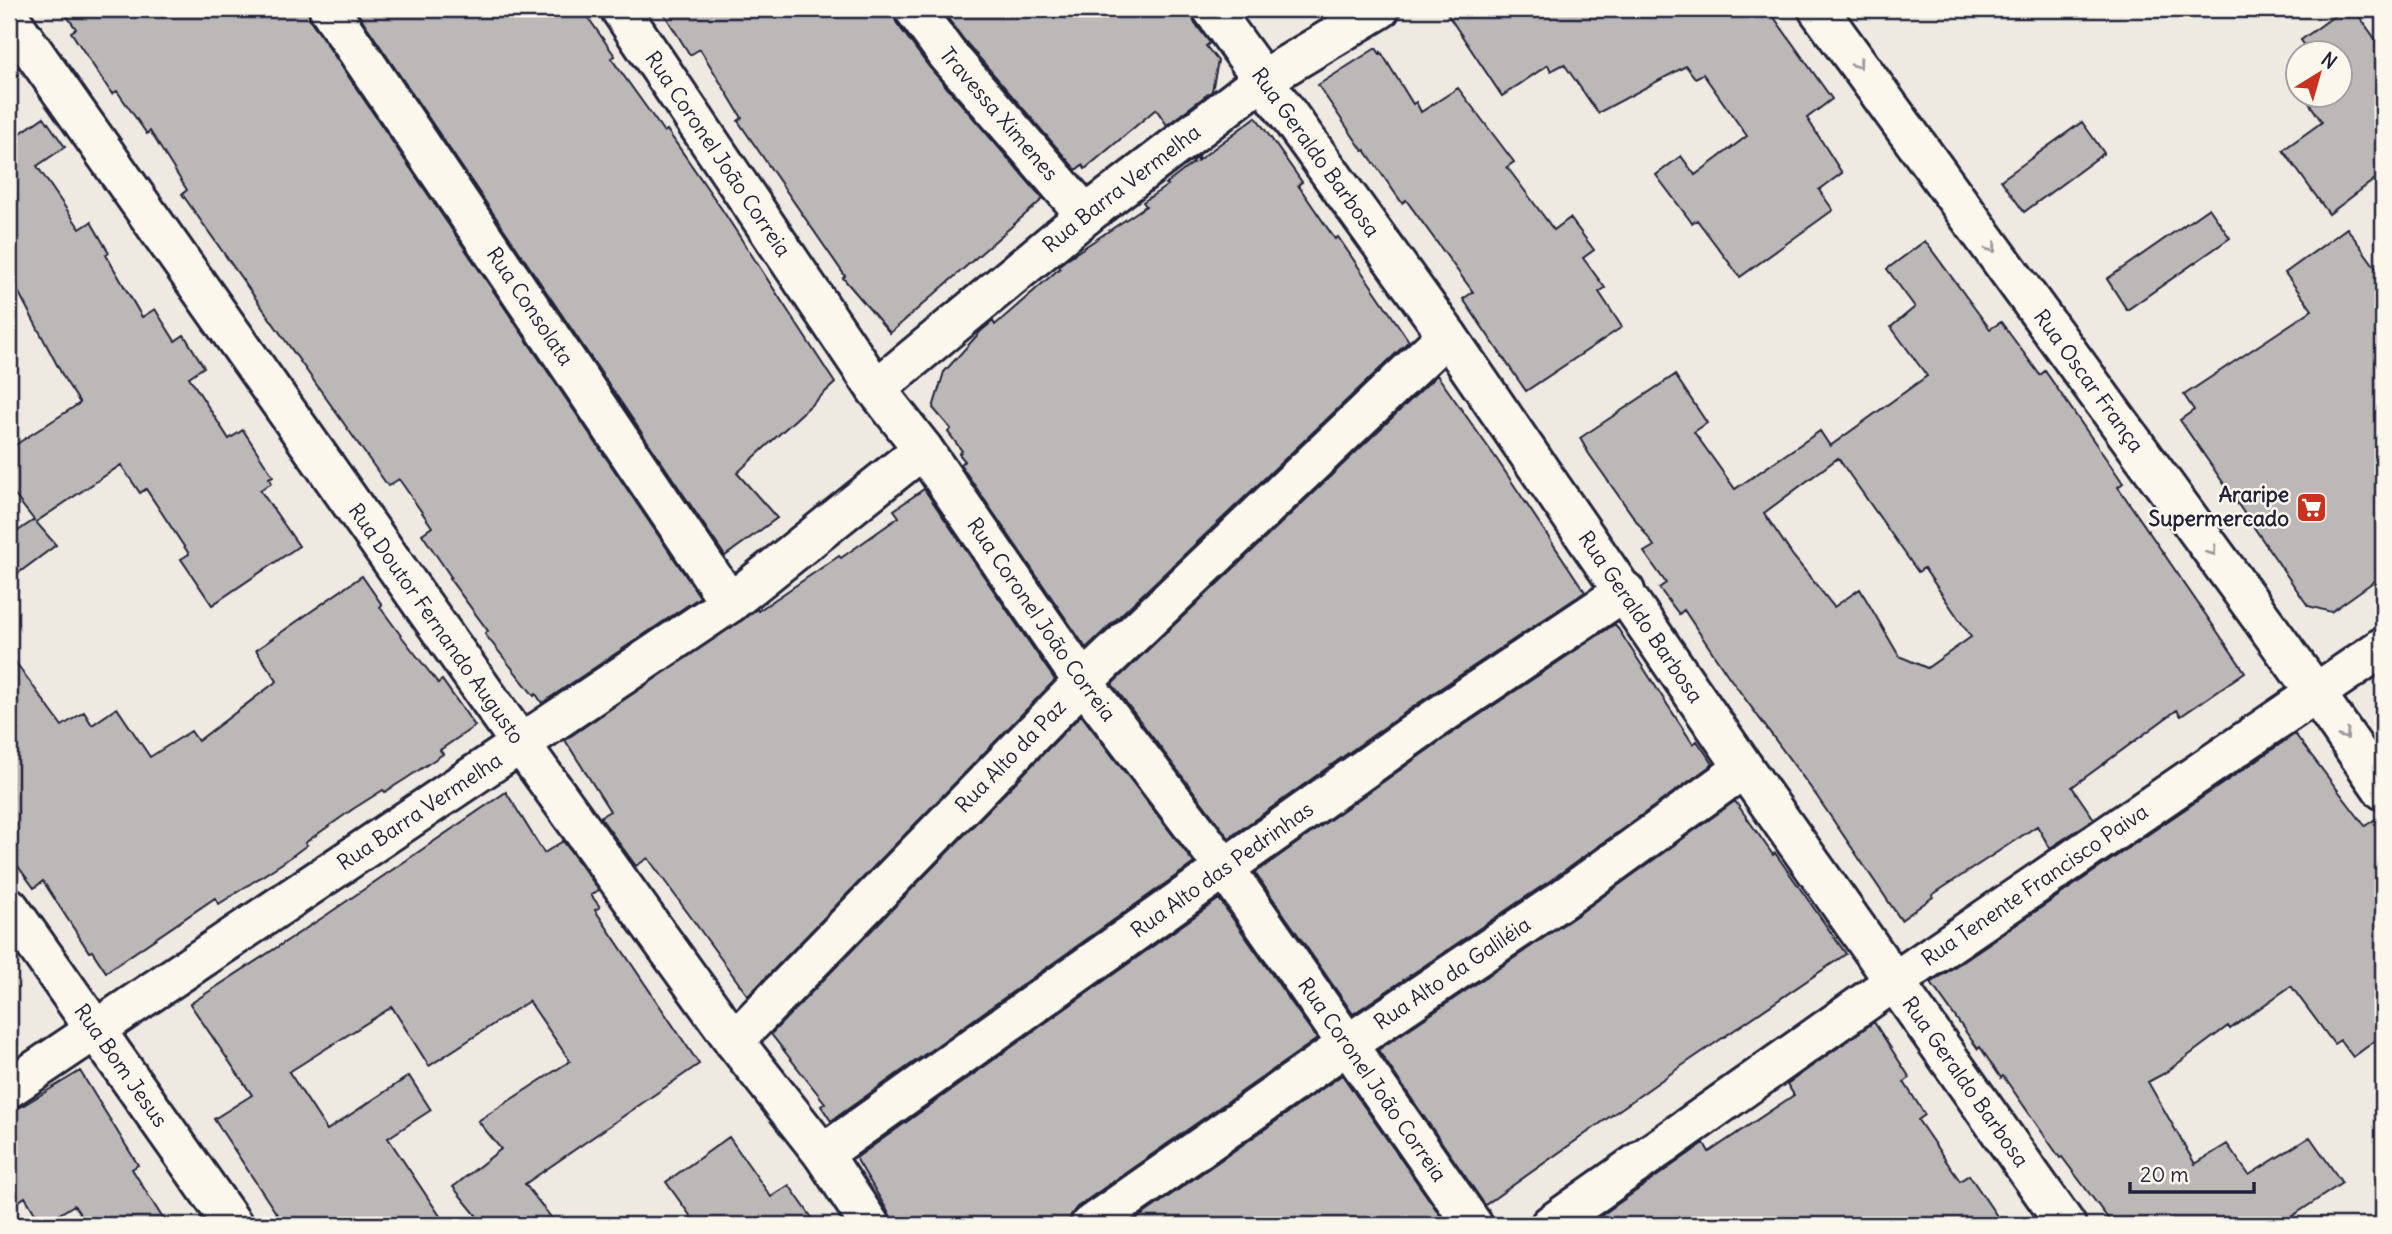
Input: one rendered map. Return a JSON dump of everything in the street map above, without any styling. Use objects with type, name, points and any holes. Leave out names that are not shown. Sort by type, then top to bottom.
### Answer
[{"type":"street","name":"Rua Consolata","points":[[329,9],[730,603]]},
{"type":"street","name":"Rua Coronel João Correia","points":[[620,9],[876,389],[923,449],[1083,682],[1224,867],[1473,1225]]},
{"type":"street","name":"Travessa Ximenes","points":[[914,9],[947,54],[1086,215]]},
{"type":"street","name":"Rua Geraldo Barbosa","points":[[1212,9],[1447,335],[1744,768],[2066,1225]]},
{"type":"street","name":"Rua Barra Vermelha","points":[[876,389],[1086,215],[1262,80],[1380,9]]},
{"type":"street","name":"Rua Oscar França","points":[[1818,9],[2315,692],[2383,790]]},
{"type":"street","name":"Rua Doutor Fernando Augusto","points":[[9,17],[520,743],[734,1041],[823,1154],[870,1225]]},
{"type":"street","name":"Rua Alto da Paz","points":[[734,1041],[1083,682],[1447,335]]},
{"type":"street","name":"Rua Barra Vermelha","points":[[9,1087],[730,603],[923,449]]},
{"type":"street","name":"Rua Alto das Pedrinhas","points":[[823,1154],[1430,722],[1625,591]]},
{"type":"street","name":"Rua Tenente Francisco Paiva","points":[[1550,1225],[1895,981],[2383,646]]},
{"type":"street","name":"Rua Alto da Galiléia","points":[[1090,1225],[1564,898],[1744,768]]},
{"type":"street","name":"Rua Bom Jesus","points":[[9,907],[233,1225]]},
{"type":"building","points":[[62,9],[307,9],[311,21],[700,597],[542,703],[536,694],[534,696],[485,634],[488,631],[449,578],[451,577],[422,534],[432,527],[399,479],[388,486],[182,194],[187,190],[150,131],[147,134],[117,91],[112,94],[71,32],[76,29]]},
{"type":"building","points":[[355,9],[582,9],[615,56],[611,58],[664,132],[667,130],[723,211],[835,383],[737,473],[777,518],[725,556]]},
{"type":"building","points":[[661,9],[893,9],[896,22],[929,67],[1043,199],[890,333],[843,278],[845,276],[738,121],[742,118],[700,49],[690,55]]},
{"type":"building","points":[[941,9],[1191,9],[1194,22],[1210,43],[1206,46],[1218,61],[1212,91],[1167,125],[1156,109],[1085,169],[1082,165],[1076,170],[964,40]]},
{"type":"building","points":[[1444,9],[1768,9],[1832,99],[1807,118],[1842,173],[1819,190],[1833,210],[1740,277],[1697,220],[1692,223],[1656,175],[1681,156],[1695,175],[1747,136],[1703,74],[1695,78],[1686,66],[1598,113],[1564,64],[1551,71],[1548,65],[1502,96]]},
{"type":"building","points":[[2344,9],[2354,9],[2383,50],[2383,173],[2329,214],[2283,150],[2322,122],[2312,108],[2354,108],[2354,38],[2304,38]]},
{"type":"building","points":[[1376,48],[1421,112],[1458,88],[1514,162],[1507,167],[1554,230],[1570,218],[1594,250],[1583,258],[1605,288],[1599,292],[1622,327],[1526,391],[1463,299],[1473,292],[1406,200],[1402,203],[1365,150],[1363,151],[1318,85]]},
{"type":"building","points":[[44,117],[65,147],[37,166],[80,229],[91,222],[109,253],[106,255],[142,317],[155,309],[175,341],[184,335],[204,367],[189,377],[229,439],[243,430],[273,476],[269,478],[272,483],[260,490],[299,546],[212,605],[181,559],[189,554],[146,489],[140,493],[121,465],[36,522],[56,545],[9,580],[9,537],[34,520],[9,488],[9,449],[80,403],[9,274],[9,126],[16,136]]},
{"type":"building","points":[[1256,117],[1302,182],[1298,185],[1335,239],[1338,237],[1409,341],[1086,648],[960,464],[965,461],[959,454],[962,451],[948,432],[951,429],[933,408],[944,372],[981,331],[993,321],[995,325],[1060,268],[1058,266],[1146,206],[1143,202],[1168,185],[1166,184],[1193,163],[1192,161],[1198,157],[1197,161]]},
{"type":"building","points":[[2082,122],[2104,153],[2024,212],[2001,180]]},
{"type":"building","points":[[2209,208],[2230,238],[2127,310],[2107,279]]},
{"type":"building","name":"Araripe Supermercado","points":[[2347,228],[2383,278],[2383,575],[2331,612],[2308,606],[2180,420],[2194,410],[2184,395],[2312,310],[2285,273]]},
{"type":"building","points":[[1925,241],[1990,329],[2001,322],[2040,375],[2045,371],[2123,483],[2118,487],[2245,672],[2181,716],[2177,710],[2072,787],[2094,819],[2050,848],[2037,826],[1932,895],[1933,897],[1901,920],[1684,610],[1679,614],[1659,588],[1666,583],[1644,552],[1654,546],[1580,438],[1675,375],[1707,423],[1694,432],[1735,489],[1820,431],[1830,446],[1927,376],[1891,327],[1915,307],[1887,269]],"holes":[[[1838,458],[1918,572],[1924,568],[1971,637],[1927,668],[1899,656],[1860,589],[1834,607],[1793,556],[1764,513]]]},
{"type":"building","points":[[1437,375],[1585,592],[1417,704],[1229,838],[1112,684]]},
{"type":"building","points":[[924,489],[1055,680],[748,996],[648,858],[636,866],[600,817],[610,811],[565,740],[757,609],[758,611],[839,556],[841,558],[899,517],[894,510]]},
{"type":"building","points":[[362,576],[402,637],[438,683],[442,680],[475,726],[440,750],[443,754],[385,792],[383,790],[353,809],[305,843],[307,845],[284,862],[219,904],[215,898],[106,972],[92,951],[89,952],[43,881],[34,888],[9,854],[9,653],[62,726],[84,712],[92,725],[117,708],[150,757],[191,731],[198,741],[277,681],[256,650]]},
{"type":"building","points":[[1615,624],[1693,744],[1697,741],[1713,764],[1551,880],[1353,1014],[1255,873],[1442,740]]},
{"type":"building","points":[[1081,715],[1194,863],[831,1121],[821,1106],[825,1103],[771,1034]]},
{"type":"building","points":[[2295,734],[2365,826],[2383,814],[2383,1035],[2353,1057],[2340,1040],[2334,1044],[2291,986],[2148,1082],[2195,1164],[2227,1144],[2249,1175],[2310,1137],[2342,1183],[2279,1225],[2113,1225],[2062,1157],[2060,1158],[2003,1076],[2001,1078],[1980,1047],[1978,1049],[1931,983]]},
{"type":"building","points":[[506,792],[544,853],[563,841],[599,890],[591,895],[600,907],[595,910],[699,1064],[525,1184],[557,1225],[484,1225],[453,1187],[501,1149],[478,1121],[570,1061],[529,1001],[429,1066],[392,1007],[289,1072],[327,1130],[409,1076],[431,1110],[388,1138],[446,1225],[284,1225],[214,1119],[252,1095],[190,1004],[325,916]]},
{"type":"building","points":[[1735,801],[1846,954],[1485,1205],[1378,1050],[1576,916]]},
{"type":"building","points":[[1219,899],[1317,1039],[1077,1207],[1068,1225],[896,1225],[856,1158]]},
{"type":"building","points":[[1874,1022],[1910,1078],[1904,1082],[1925,1115],[1918,1120],[1960,1181],[1969,1175],[2003,1225],[1588,1225],[1704,1143],[1709,1152],[1794,1095],[1787,1084]]},
{"type":"building","points":[[80,1071],[138,1165],[132,1169],[167,1225],[87,1225],[74,1205],[42,1225],[25,1197],[9,1208],[9,1114]]},
{"type":"building","points":[[1342,1075],[1447,1225],[1128,1225]]},
{"type":"building","points":[[729,1137],[771,1197],[789,1185],[817,1225],[697,1225],[666,1182]]},
{"type":"place","name":"Araripe Supermercado","points":[[2312,507]]}]
